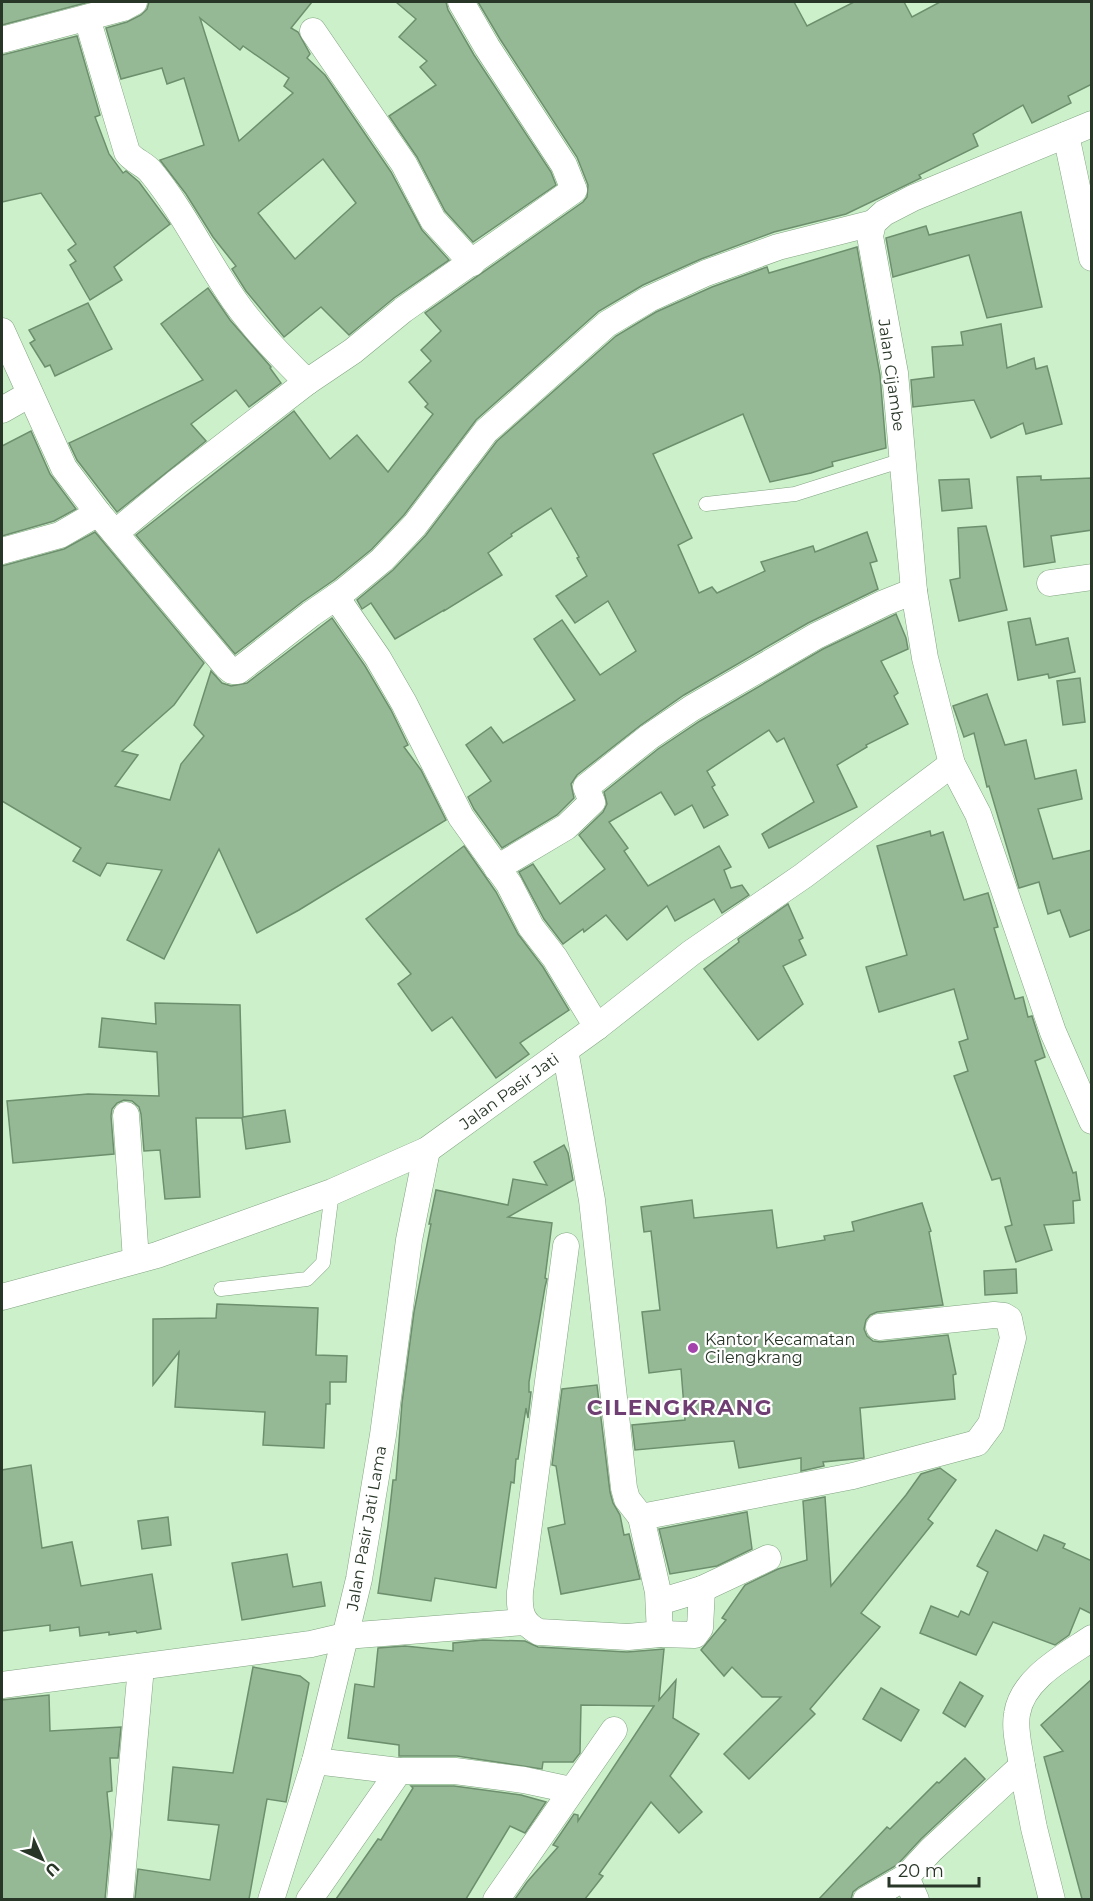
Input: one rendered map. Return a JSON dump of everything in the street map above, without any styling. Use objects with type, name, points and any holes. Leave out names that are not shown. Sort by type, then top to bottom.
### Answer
[{"type":"street","points":[[2,40],[123,8],[134,2]]},
{"type":"street","points":[[115,533],[177,482],[307,382],[353,351],[403,310],[574,190],[564,165],[487,47],[461,2]]},
{"type":"street","points":[[87,18],[130,157],[151,172],[205,252],[233,299],[259,332],[307,382]]},
{"type":"street","points":[[313,31],[404,164],[433,220],[472,263]]},
{"type":"street","points":[[2,331],[64,468],[98,513],[232,671],[238,671],[382,560],[415,525],[486,431],[607,324],[649,299],[706,273],[778,247],[873,223],[884,213],[913,198],[1092,124]]},
{"type":"street","points":[[1066,135],[1092,258]]},
{"type":"street","name":"Jalan Cijambe","points":[[873,223],[870,236],[895,373],[914,591],[925,658],[952,764],[978,814],[1053,1032],[1092,1121]]},
{"type":"street","points":[[2,410],[30,394]]},
{"type":"street","points":[[2,551],[60,535],[98,513]]},
{"type":"street","points":[[1050,583],[1092,577]]},
{"type":"street","points":[[497,868],[566,827],[592,802],[586,788],[649,737],[692,708],[816,636],[914,591]]},
{"type":"street","points":[[336,597],[404,703],[460,817],[508,884],[531,927],[555,958],[597,1027]]},
{"type":"street","name":"Jalan Pasir Jati","points":[[2,1297],[157,1255],[332,1192],[427,1150],[597,1027],[691,953],[803,876],[952,764]]},
{"type":"street","points":[[565,1050],[592,1200],[624,1488],[627,1499],[641,1516],[659,1602],[660,1634]]},
{"type":"street","points":[[126,1115],[136,1260]]},
{"type":"street","name":"Jalan Pasir Jati Lama","points":[[271,1899],[315,1761],[359,1579],[382,1446],[409,1240],[427,1150]]},
{"type":"street","points":[[566,1246],[520,1592],[521,1617],[524,1622],[539,1632],[628,1637],[660,1634],[694,1635],[700,1628],[702,1589]]},
{"type":"street","points":[[641,1516],[853,1476],[978,1443],[991,1424],[1013,1338],[1009,1319],[994,1315],[879,1327]]},
{"type":"street","points":[[659,1602],[702,1589],[768,1558]]},
{"type":"street","points":[[2,1685],[311,1644],[345,1636],[524,1622]]},
{"type":"street","points":[[1052,1899],[1034,1828],[1022,1766],[1016,1715],[1020,1700],[1047,1671],[1092,1638]]},
{"type":"street","points":[[120,1899],[141,1667]]},
{"type":"street","points":[[496,1899],[614,1730]]},
{"type":"street","points":[[315,1761],[399,1772],[455,1771],[524,1780],[571,1790]]},
{"type":"street","points":[[866,1899],[911,1888],[931,1850],[1022,1766]]},
{"type":"street","points":[[309,1899],[399,1772]]},
{"type":"lane","points":[[706,504],[795,494],[903,460]]},
{"type":"lane","points":[[221,1289],[307,1279],[323,1263],[332,1192]]},
{"type":"building","points":[[2,2],[89,2],[2,25]]},
{"type":"building","points":[[149,2],[312,2],[291,28],[298,32],[310,54],[307,58],[325,75],[391,172],[422,230],[449,260],[394,298],[349,335],[321,307],[284,337],[246,291],[232,269],[236,266],[160,160],[204,145],[184,78],[167,84],[162,68],[121,79],[106,28],[127,22],[147,9]],"holes":[[[200,18],[240,50],[243,46],[289,78],[284,86],[293,93],[239,141]],[[323,159],[356,203],[295,259],[258,213]]]},
{"type":"building","points":[[396,2],[446,2],[448,10],[474,55],[551,172],[556,185],[473,242],[445,211],[417,157],[389,116],[436,85],[420,67],[427,61],[399,37],[416,19]]},
{"type":"building","points":[[478,2],[794,2],[807,26],[854,2],[904,2],[912,17],[940,2],[1092,2],[1092,84],[1068,96],[1071,103],[1032,123],[1023,105],[973,134],[978,146],[919,175],[921,178],[846,214],[774,232],[701,259],[643,285],[599,311],[476,420],[404,515],[372,549],[235,654],[136,535],[294,411],[330,459],[357,435],[388,472],[433,414],[425,407],[428,404],[409,382],[431,361],[421,350],[441,331],[425,313],[587,197],[588,185],[577,157]]},
{"type":"building","points":[[77,36],[100,115],[95,117],[109,154],[123,173],[126,171],[139,182],[170,224],[114,267],[122,280],[90,300],[70,265],[76,261],[68,250],[76,244],[41,193],[2,202],[2,55]]},
{"type":"building","points":[[1021,212],[1042,307],[987,318],[969,255],[893,277],[886,238],[926,226],[929,235]]},
{"type":"building","points":[[857,247],[880,375],[886,448],[832,462],[833,466],[811,473],[770,482],[743,414],[653,454],[692,538],[678,545],[699,593],[712,587],[717,593],[765,571],[761,562],[813,546],[815,552],[867,532],[877,561],[870,563],[878,589],[808,623],[684,695],[577,775],[571,784],[574,798],[557,815],[502,848],[468,797],[491,781],[466,745],[491,727],[503,743],[575,700],[534,639],[562,620],[600,675],[636,651],[608,601],[575,623],[556,596],[587,576],[577,558],[579,557],[551,508],[511,534],[512,536],[488,553],[502,575],[395,639],[371,603],[362,609],[357,600],[393,570],[426,535],[497,441],[616,336],[656,312],[712,287],[767,267],[769,273]]},
{"type":"building","points":[[208,288],[230,320],[271,367],[281,383],[249,407],[236,390],[191,424],[206,441],[117,512],[77,460],[69,443],[203,380],[161,324]]},
{"type":"building","points":[[88,303],[112,349],[55,376],[50,365],[45,367],[30,343],[35,340],[29,330]]},
{"type":"building","points":[[1001,324],[1007,368],[1034,358],[1036,369],[1047,366],[1062,424],[1026,434],[1023,423],[991,438],[974,400],[913,407],[911,380],[934,377],[932,347],[963,345],[961,332]]},
{"type":"building","points":[[31,431],[50,474],[76,509],[54,521],[2,536],[2,446]]},
{"type":"building","points":[[1041,476],[1041,480],[1092,478],[1092,530],[1051,536],[1055,562],[1024,567],[1017,477]]},
{"type":"building","points":[[969,479],[972,508],[942,511],[939,480]]},
{"type":"building","points":[[986,526],[1007,610],[959,621],[950,580],[960,578],[958,528]]},
{"type":"building","points":[[95,532],[204,663],[174,705],[122,751],[138,755],[115,786],[170,800],[181,764],[204,736],[194,725],[211,671],[222,683],[231,686],[247,683],[332,618],[365,666],[391,710],[408,745],[404,747],[421,770],[446,820],[299,910],[257,933],[219,849],[164,959],[127,940],[162,870],[107,863],[100,876],[73,861],[81,848],[2,801],[2,566],[64,549]]},
{"type":"building","points":[[896,614],[908,649],[881,661],[898,693],[894,696],[908,724],[866,745],[867,747],[837,765],[857,807],[769,848],[762,834],[814,802],[784,738],[777,742],[769,730],[707,771],[715,785],[712,787],[728,815],[704,828],[692,805],[675,815],[661,792],[609,822],[628,848],[624,851],[648,886],[719,846],[731,867],[724,870],[731,888],[742,885],[749,895],[722,913],[714,899],[675,921],[667,906],[627,940],[606,915],[563,944],[544,919],[519,872],[533,864],[560,904],[605,869],[579,835],[603,812],[607,804],[604,792],[658,749],[700,721],[823,649]]},
{"type":"building","points":[[1030,618],[1036,645],[1068,638],[1075,672],[1049,678],[1048,674],[1018,680],[1008,622]]},
{"type":"building","points":[[1080,678],[1085,722],[1063,725],[1057,681]]},
{"type":"building","points":[[987,694],[1005,745],[1026,740],[1035,779],[1076,770],[1082,799],[1038,809],[1053,859],[1092,850],[1092,929],[1070,937],[1060,910],[1048,914],[1039,882],[1019,888],[989,786],[987,787],[974,733],[964,737],[953,706]]},
{"type":"building","points":[[930,831],[931,836],[943,832],[964,900],[988,893],[998,927],[994,928],[1015,999],[1023,997],[1028,1017],[1032,1016],[1045,1057],[1035,1061],[1073,1173],[1076,1172],[1080,1200],[1073,1201],[1074,1223],[1044,1225],[1052,1250],[1016,1262],[1005,1227],[1012,1225],[1000,1178],[992,1180],[954,1076],[968,1071],[959,1042],[968,1039],[954,989],[879,1012],[866,967],[907,955],[877,846]]},
{"type":"building","points":[[464,846],[496,892],[518,934],[543,967],[569,1010],[520,1043],[529,1054],[496,1078],[452,1017],[432,1031],[398,984],[411,974],[366,919]]},
{"type":"building","points":[[788,904],[803,938],[799,940],[806,955],[783,966],[803,1004],[758,1040],[704,969],[739,942],[738,939]]},
{"type":"building","points":[[155,1003],[240,1005],[243,1117],[285,1110],[290,1142],[246,1149],[242,1118],[196,1118],[200,1197],[165,1199],[160,1150],[144,1151],[139,1107],[132,1101],[124,1100],[112,1109],[114,1154],[13,1163],[7,1101],[88,1094],[159,1096],[157,1052],[99,1047],[102,1018],[156,1024]]},
{"type":"building","points":[[564,1145],[568,1153],[573,1180],[508,1217],[552,1223],[545,1278],[547,1279],[529,1382],[529,1392],[531,1392],[528,1418],[526,1408],[518,1459],[516,1459],[514,1483],[511,1482],[496,1588],[435,1578],[431,1601],[378,1593],[393,1480],[396,1480],[402,1403],[414,1312],[436,1190],[508,1205],[513,1179],[547,1185],[534,1162]]},
{"type":"building","points":[[692,1200],[694,1218],[772,1210],[777,1248],[825,1240],[824,1236],[854,1231],[852,1222],[922,1203],[931,1231],[929,1232],[943,1305],[877,1312],[866,1320],[864,1329],[873,1341],[880,1342],[948,1335],[956,1374],[953,1375],[955,1399],[860,1408],[864,1458],[823,1462],[824,1466],[801,1471],[801,1458],[739,1468],[734,1441],[635,1450],[632,1425],[685,1420],[681,1369],[649,1373],[642,1312],[660,1310],[651,1231],[644,1232],[641,1207]]},
{"type":"building","points":[[1016,1269],[1017,1293],[985,1295],[984,1271]]},
{"type":"building","points":[[217,1304],[318,1308],[316,1355],[347,1356],[346,1382],[330,1382],[330,1404],[326,1404],[324,1448],[263,1445],[265,1412],[175,1407],[179,1352],[153,1385],[153,1319],[216,1318]]},
{"type":"building","points":[[597,1385],[610,1492],[620,1515],[624,1535],[629,1534],[640,1579],[561,1594],[548,1528],[565,1524],[556,1466],[552,1465],[562,1389]]},
{"type":"building","points":[[31,1465],[42,1548],[72,1542],[81,1586],[152,1574],[161,1629],[137,1633],[136,1631],[109,1635],[109,1632],[80,1636],[79,1627],[50,1631],[50,1625],[2,1631],[2,1470]]},
{"type":"building","points":[[940,1468],[956,1480],[928,1519],[933,1523],[861,1613],[880,1627],[810,1709],[815,1714],[749,1779],[724,1754],[781,1697],[762,1697],[732,1667],[724,1676],[701,1650],[726,1620],[722,1618],[745,1585],[778,1569],[807,1560],[803,1501],[825,1497],[831,1586],[921,1474]]},
{"type":"building","points":[[747,1512],[752,1549],[717,1566],[670,1574],[659,1529]]},
{"type":"building","points":[[168,1517],[171,1545],[142,1549],[138,1521]]},
{"type":"building","points":[[996,1530],[1037,1551],[1044,1535],[1065,1544],[1063,1548],[1092,1561],[1092,1614],[1080,1608],[1069,1635],[1055,1645],[993,1622],[976,1655],[920,1633],[931,1606],[958,1617],[961,1611],[969,1615],[988,1572],[977,1566]]},
{"type":"building","points":[[287,1554],[293,1587],[321,1582],[325,1606],[242,1620],[232,1563]]},
{"type":"building","points":[[483,1640],[525,1641],[538,1647],[627,1652],[664,1649],[659,1700],[676,1680],[673,1718],[699,1734],[670,1776],[702,1812],[679,1833],[651,1802],[599,1874],[603,1876],[585,1899],[515,1899],[558,1847],[553,1845],[574,1814],[578,1815],[578,1821],[654,1706],[581,1705],[580,1753],[573,1762],[543,1762],[542,1769],[457,1756],[399,1756],[399,1745],[348,1738],[355,1684],[374,1687],[378,1648],[405,1646],[453,1651],[453,1643]]},
{"type":"building","points":[[253,1667],[300,1676],[309,1683],[286,1802],[267,1799],[249,1899],[135,1899],[138,1869],[210,1880],[219,1825],[168,1820],[173,1767],[233,1773]]},
{"type":"building","points":[[1092,1679],[1092,1899],[1082,1899],[1044,1757],[1063,1751],[1041,1725]]},
{"type":"building","points":[[960,1682],[983,1696],[965,1727],[943,1713]]},
{"type":"building","points":[[881,1688],[919,1710],[901,1741],[863,1719]]},
{"type":"building","points":[[49,1695],[50,1731],[121,1727],[118,1758],[110,1758],[112,1791],[107,1792],[111,1834],[105,1899],[2,1899],[2,1700]]},
{"type":"building","points":[[965,1758],[985,1779],[921,1839],[897,1865],[859,1887],[853,1892],[851,1899],[819,1899],[887,1827],[890,1829],[937,1782],[939,1783]]},
{"type":"building","points":[[411,1786],[454,1786],[521,1795],[546,1802],[525,1833],[510,1826],[466,1899],[336,1899],[378,1839],[381,1840],[413,1788]]},
{"type":"place","name":"Kantor Kecamatan Cilengkrang","points":[[693,1348]]},
{"type":"district","name":"CILENGKRANG","points":[[680,1407]]}]
